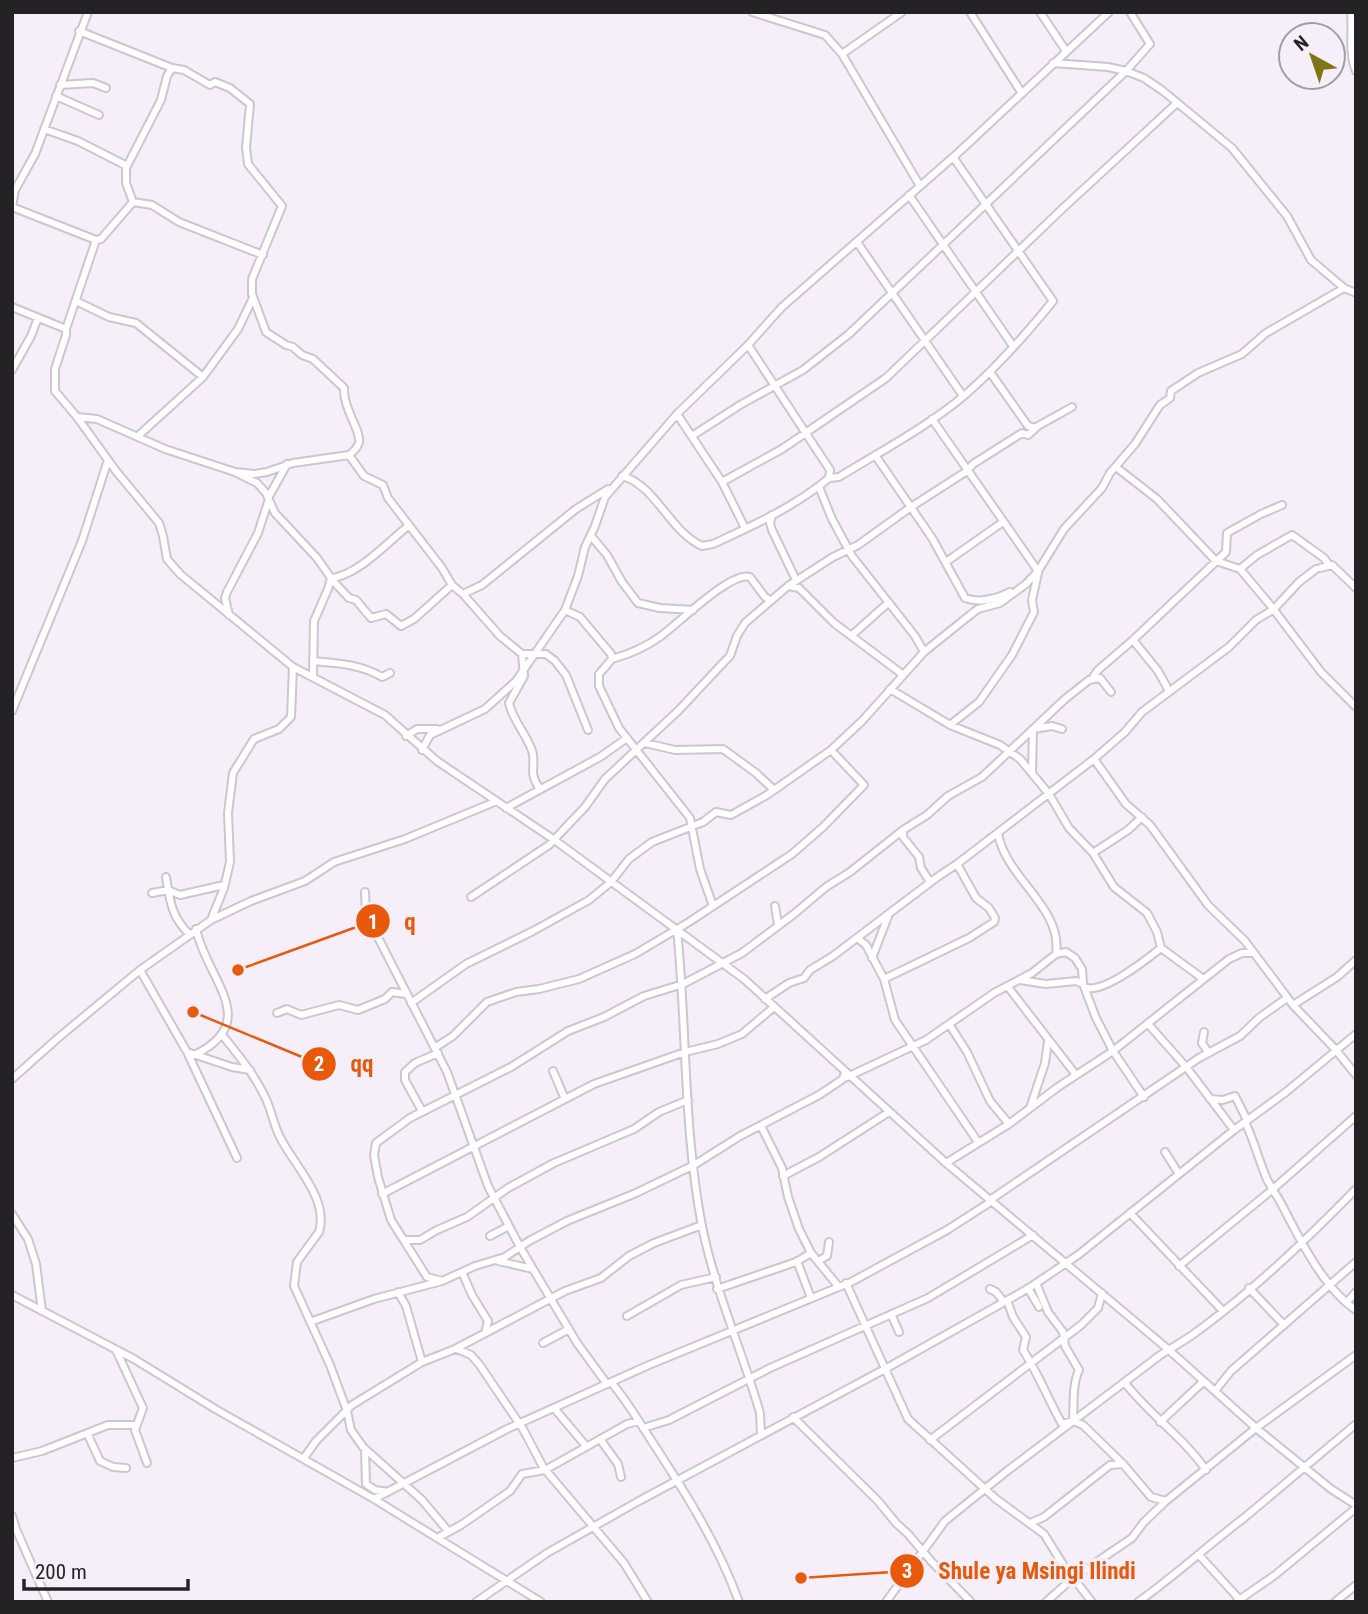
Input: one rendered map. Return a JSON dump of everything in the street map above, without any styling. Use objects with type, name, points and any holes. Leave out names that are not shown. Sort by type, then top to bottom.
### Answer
[{"type":"street","points":[[88,12],[35,154],[15,190],[12,207],[96,240],[101,239],[134,202]]},
{"type":"street","points":[[752,12],[825,35],[842,54],[920,186]]},
{"type":"street","points":[[842,54],[902,12]]},
{"type":"street","points":[[970,12],[1021,92]]},
{"type":"street","points":[[1040,12],[1066,51]]},
{"type":"street","points":[[422,750],[426,739],[439,729],[494,704],[524,670],[565,610],[578,576],[585,547],[606,497],[677,414],[748,345],[781,308],[953,157],[1109,12]]},
{"type":"street","points":[[692,436],[740,405],[803,370],[849,334],[1126,71],[1150,44],[1130,12]]},
{"type":"street","points":[[1351,12],[1353,34],[1350,58],[1356,71]]},
{"type":"street","points":[[79,31],[172,68],[184,70],[210,85],[215,82],[223,84],[250,104],[246,147],[248,163],[282,206],[251,284],[254,299],[266,332],[313,359],[344,388],[347,410],[359,439],[358,445],[349,456],[287,464],[254,474],[235,472]]},
{"type":"street","points":[[1053,63],[1108,66],[1126,71],[1144,78],[1177,103],[1232,148],[1287,216],[1311,260],[1344,288],[1356,293]]},
{"type":"street","points":[[134,202],[125,183],[127,166],[160,100],[172,68]]},
{"type":"street","points":[[60,85],[93,83],[106,88]]},
{"type":"street","points":[[56,96],[99,115]]},
{"type":"street","points":[[722,482],[782,449],[871,390],[926,342],[1177,103]]},
{"type":"street","points":[[44,130],[78,141],[127,166]]},
{"type":"street","points":[[829,478],[839,477],[964,396],[990,372],[1053,300],[953,157]]},
{"type":"street","points":[[909,195],[1013,346]]},
{"type":"street","points":[[134,202],[152,205],[179,222],[263,255]]},
{"type":"street","points":[[96,240],[66,329],[55,369],[54,387],[58,396],[78,417],[108,460],[159,523],[170,564],[293,667],[385,715],[422,750],[553,839],[722,962],[946,1163],[1169,1350],[1256,1428],[1356,1506],[1240,1601],[1199,1555]]},
{"type":"street","points":[[857,242],[964,396]]},
{"type":"street","points":[[411,1003],[466,964],[589,900],[611,882],[620,867],[640,849],[703,822],[716,812],[731,815],[774,790],[831,750],[924,652],[978,609],[1000,603],[1016,593],[1038,571],[1064,529],[1102,488],[1110,473],[1144,432],[1160,405],[1170,398],[1171,391],[1211,366],[1242,354],[1266,333],[1344,288]]},
{"type":"street","points":[[138,436],[203,377],[238,329],[254,299]]},
{"type":"street","points":[[76,301],[108,317],[136,323],[203,377]]},
{"type":"street","points":[[12,307],[66,329]]},
{"type":"street","points":[[12,370],[38,318]]},
{"type":"street","points":[[622,476],[640,485],[667,517],[698,544],[707,546],[772,515],[819,487],[829,478],[831,470],[748,345]]},
{"type":"street","points":[[990,372],[1028,426],[1036,428]]},
{"type":"street","points":[[471,897],[549,845],[575,818],[605,779],[645,743],[730,656],[745,623],[770,600],[796,579],[872,536],[971,466],[1072,407]]},
{"type":"street","points":[[677,414],[722,482],[745,528]]},
{"type":"street","points":[[78,417],[97,419],[165,449],[235,472],[257,483],[280,520],[317,558],[349,598],[356,600],[371,618],[386,614],[401,626],[414,619],[452,584]]},
{"type":"street","points":[[932,419],[1038,571],[1032,600],[1034,612],[1012,655],[979,702],[950,725]]},
{"type":"street","points":[[875,455],[946,562],[963,596],[970,600],[1000,597],[1019,587],[1032,572],[1038,571]]},
{"type":"street","points":[[349,456],[364,476],[383,485],[388,498],[452,584],[500,636],[522,654],[546,654],[566,675],[588,730]]},
{"type":"street","points":[[12,711],[84,534],[108,460]]},
{"type":"street","points":[[229,615],[225,598],[227,592],[258,533],[268,500],[287,464]]},
{"type":"street","points":[[1116,467],[1157,499],[1216,561],[1240,569],[1321,672],[1356,707]]},
{"type":"street","points":[[463,593],[482,585],[576,509],[613,486]]},
{"type":"street","points":[[819,487],[848,550],[920,642],[924,652]]},
{"type":"street","points":[[442,1281],[427,1277],[391,1220],[382,1194],[374,1155],[376,1143],[422,1111],[511,1067],[568,1031],[604,1017],[644,996],[683,984],[741,953],[826,887],[927,815],[948,796],[976,782],[1011,752],[1045,716],[1094,677],[1098,670],[1226,552],[1227,533],[1282,505]]},
{"type":"street","points":[[772,515],[772,530],[799,588],[851,636],[902,674]]},
{"type":"street","points":[[946,562],[1003,522]]},
{"type":"street","points":[[313,677],[314,621],[333,580],[356,568],[408,526]]},
{"type":"street","points":[[1240,569],[1257,555],[1292,535],[1324,558],[1356,588]]},
{"type":"street","points":[[591,536],[607,555],[638,603],[660,608],[693,610]]},
{"type":"street","points":[[765,999],[804,978],[810,970],[857,938],[1049,794],[1125,732],[1142,712],[1229,647],[1256,620],[1274,609],[1298,582],[1329,565]]},
{"type":"street","points":[[713,906],[700,869],[690,818],[613,719],[598,679],[612,659],[635,652],[660,637],[693,610],[743,576],[750,577],[770,600]]},
{"type":"street","points":[[788,586],[799,588]]},
{"type":"street","points":[[851,636],[888,603]]},
{"type":"street","points":[[565,610],[580,617],[611,654],[612,659]]},
{"type":"street","points":[[1133,640],[1158,671],[1169,691]]},
{"type":"street","points":[[522,654],[522,682],[509,703],[513,717],[533,753],[531,771],[539,788]]},
{"type":"street","points":[[313,661],[346,664],[382,677],[390,673]]},
{"type":"street","points":[[211,920],[225,885],[230,862],[228,813],[233,773],[254,739],[279,729],[291,717],[293,667]]},
{"type":"street","points":[[1094,677],[1100,678],[1111,692]]},
{"type":"street","points":[[890,689],[950,725],[1011,752],[1032,772],[1049,794],[1069,828],[1093,853],[1114,887],[1147,913],[1157,932],[1161,948],[1202,978]]},
{"type":"street","points":[[1034,729],[1052,726],[1062,729]]},
{"type":"street","points":[[406,736],[421,729],[439,729]]},
{"type":"street","points":[[1032,772],[1034,729]]},
{"type":"street","points":[[506,808],[600,757],[627,738]]},
{"type":"street","points":[[645,743],[675,751],[723,749],[774,790]]},
{"type":"street","points":[[422,1111],[405,1080],[405,1072],[437,1050],[487,1002],[516,992],[579,979],[635,954],[792,854],[864,785],[831,750]]},
{"type":"street","points":[[1094,759],[1126,804],[1157,833],[1208,905],[1245,941],[1293,1006],[1356,1075]]},
{"type":"street","points":[[12,1079],[140,970],[211,920],[316,876],[334,862],[405,839],[497,801]]},
{"type":"street","points":[[1093,853],[1128,830],[1142,817]]},
{"type":"street","points":[[903,830],[903,837],[919,858],[921,868],[930,883]]},
{"type":"street","points":[[998,833],[1000,845],[1019,879],[1052,921],[1056,935],[1056,954]]},
{"type":"street","points":[[884,978],[969,938],[994,922],[992,911],[976,898],[957,864]]},
{"type":"street","points":[[166,877],[177,921],[189,934]]},
{"type":"street","points":[[152,893],[168,890],[180,895],[225,885]]},
{"type":"street","points":[[365,892],[366,914],[437,1050],[494,1198],[587,1360],[629,1403],[678,1480],[715,1543],[740,1602]]},
{"type":"street","points":[[775,906],[778,924]]},
{"type":"street","points":[[872,958],[889,913]]},
{"type":"street","points":[[190,1054],[209,1048],[223,1036],[229,1021],[229,1009],[196,929]]},
{"type":"street","points":[[677,929],[683,984],[688,1100],[702,1225],[717,1289],[760,1413],[761,1435]]},
{"type":"street","points":[[857,938],[864,942],[884,978],[892,1015],[978,1142]]},
{"type":"street","points":[[1020,980],[1046,984],[1076,981],[1092,990],[1161,948]]},
{"type":"street","points":[[310,1322],[398,1292],[442,1281],[505,1257],[567,1221],[634,1194],[694,1165],[740,1136],[837,1083],[844,1075],[846,1077],[869,1068],[926,1041],[1056,954],[1066,952],[1075,958],[1082,969],[1096,1018],[1113,1051],[1144,1097]]},
{"type":"street","points":[[946,1163],[1030,1110],[1113,1051],[1229,959],[1242,953],[1253,953]]},
{"type":"street","points":[[1293,1006],[1356,960]]},
{"type":"street","points":[[140,970],[190,1054],[237,1158]]},
{"type":"street","points":[[1008,987],[1076,1075]]},
{"type":"street","points":[[277,1013],[287,1009],[301,1015],[339,1005],[358,1010],[385,999],[392,992],[406,994]]},
{"type":"street","points":[[374,1499],[462,1455],[492,1436],[730,1330],[846,1283],[935,1237],[1208,1052],[1240,1036],[1260,1017],[1287,998]]},
{"type":"street","points":[[382,1194],[594,1084],[742,1034],[774,1007]]},
{"type":"street","points":[[948,1024],[967,1052],[990,1101],[1009,1124]]},
{"type":"street","points":[[1149,1025],[1187,1068],[1234,1130]]},
{"type":"street","points":[[1204,1032],[1202,1043],[1208,1052]]},
{"type":"street","points":[[476,1602],[486,1599],[547,1553],[594,1526],[884,1369],[1036,1283],[1066,1263],[1234,1130],[1286,1093],[1356,1034]]},
{"type":"street","points":[[223,1036],[250,1070],[267,1102],[282,1141],[317,1202],[322,1221],[319,1232],[300,1255],[293,1281],[296,1294],[330,1365],[351,1430],[365,1449],[422,1500],[448,1531]]},
{"type":"street","points":[[1030,1110],[1045,1063],[1048,1041]]},
{"type":"street","points":[[190,1054],[250,1070]]},
{"type":"street","points":[[553,1071],[565,1099]]},
{"type":"street","points":[[1210,1099],[1220,1100],[1235,1096],[1254,1139],[1266,1177],[1301,1244],[1331,1284],[1356,1310]]},
{"type":"street","points":[[406,1240],[420,1240],[467,1217],[554,1163],[634,1129],[659,1112],[688,1100]]},
{"type":"street","points":[[783,1176],[819,1157],[888,1112]]},
{"type":"street","points":[[1179,1266],[1356,1116]]},
{"type":"street","points":[[761,1126],[782,1168],[799,1229],[811,1253],[838,1286]]},
{"type":"street","points":[[1165,1152],[1180,1174]]},
{"type":"street","points":[[888,1601],[945,1521],[1073,1421],[1223,1311],[1301,1244],[1356,1189]]},
{"type":"street","points":[[1130,1213],[1223,1311]]},
{"type":"street","points":[[12,1214],[28,1239],[36,1264],[42,1311]]},
{"type":"street","points":[[304,1458],[316,1441],[364,1396],[422,1362],[456,1349],[565,1291],[610,1273],[636,1252],[702,1225]]},
{"type":"street","points":[[490,1236],[509,1226]]},
{"type":"street","points":[[437,1538],[510,1491],[522,1474],[545,1470],[627,1424],[669,1420],[770,1368],[947,1288],[1033,1235]]},
{"type":"street","points":[[818,1261],[827,1256],[829,1242]]},
{"type":"street","points":[[717,1289],[797,1261],[811,1253]]},
{"type":"street","points":[[495,1261],[533,1269]]},
{"type":"street","points":[[797,1261],[811,1298]]},
{"type":"street","points":[[1215,1391],[1231,1371],[1356,1262]]},
{"type":"street","points":[[462,1272],[488,1321],[485,1332]]},
{"type":"street","points":[[627,1316],[681,1285],[716,1277]]},
{"type":"street","points":[[846,1283],[908,1419],[984,1489],[1047,1537],[1092,1602]]},
{"type":"street","points":[[1036,1283],[1048,1312],[1062,1330],[1065,1346],[1079,1370],[1074,1381],[1073,1421]]},
{"type":"street","points":[[1028,1288],[1039,1307]]},
{"type":"street","points":[[1249,1288],[1284,1325]]},
{"type":"street","points":[[990,1289],[1005,1301],[1026,1337],[1023,1350],[1062,1424],[1073,1421],[1083,1425],[1123,1464],[1151,1497],[1166,1501]]},
{"type":"street","points":[[398,1292],[406,1306],[422,1362]]},
{"type":"street","points":[[1347,1302],[1356,1292]]},
{"type":"street","points":[[930,1440],[1064,1338],[1098,1308],[1102,1293]]},
{"type":"street","points":[[12,1295],[116,1350],[304,1458],[541,1602]]},
{"type":"street","points":[[891,1314],[899,1332]]},
{"type":"street","points":[[543,1343],[569,1329]]},
{"type":"street","points":[[471,1355],[471,1344],[476,1338]]},
{"type":"street","points":[[456,1349],[471,1355],[520,1424],[545,1470],[624,1563],[648,1602]]},
{"type":"street","points":[[116,1350],[144,1408],[136,1425],[136,1437],[147,1463]]},
{"type":"street","points":[[1046,1602],[1073,1578],[1132,1538],[1166,1501],[1256,1428],[1356,1355]]},
{"type":"street","points":[[1160,1422],[1204,1381]]},
{"type":"street","points":[[1125,1383],[1160,1422],[1184,1443],[1206,1470]]},
{"type":"street","points":[[554,1408],[586,1446]]},
{"type":"street","points":[[793,1418],[884,1508],[971,1602]]},
{"type":"street","points":[[1138,1602],[1199,1555],[1356,1424]]},
{"type":"street","points":[[12,1458],[43,1451],[108,1425],[136,1425]]},
{"type":"street","points":[[88,1435],[100,1461],[113,1467],[126,1468]]},
{"type":"street","points":[[600,1439],[618,1464],[621,1477]]},
{"type":"street","points":[[365,1449],[366,1484],[375,1490],[390,1492]]},
{"type":"street","points":[[1030,1523],[1044,1517],[1111,1465],[1123,1464]]},
{"type":"street","points":[[12,1516],[48,1602]]},
{"type":"street","points":[[1335,1602],[1356,1585]]},
{"type":"place","name":"q","points":[[238,970]]},
{"type":"place","name":"qq","points":[[193,1012]]},
{"type":"place","name":"Shule ya Msingi Ilindi","points":[[801,1578]]}]
